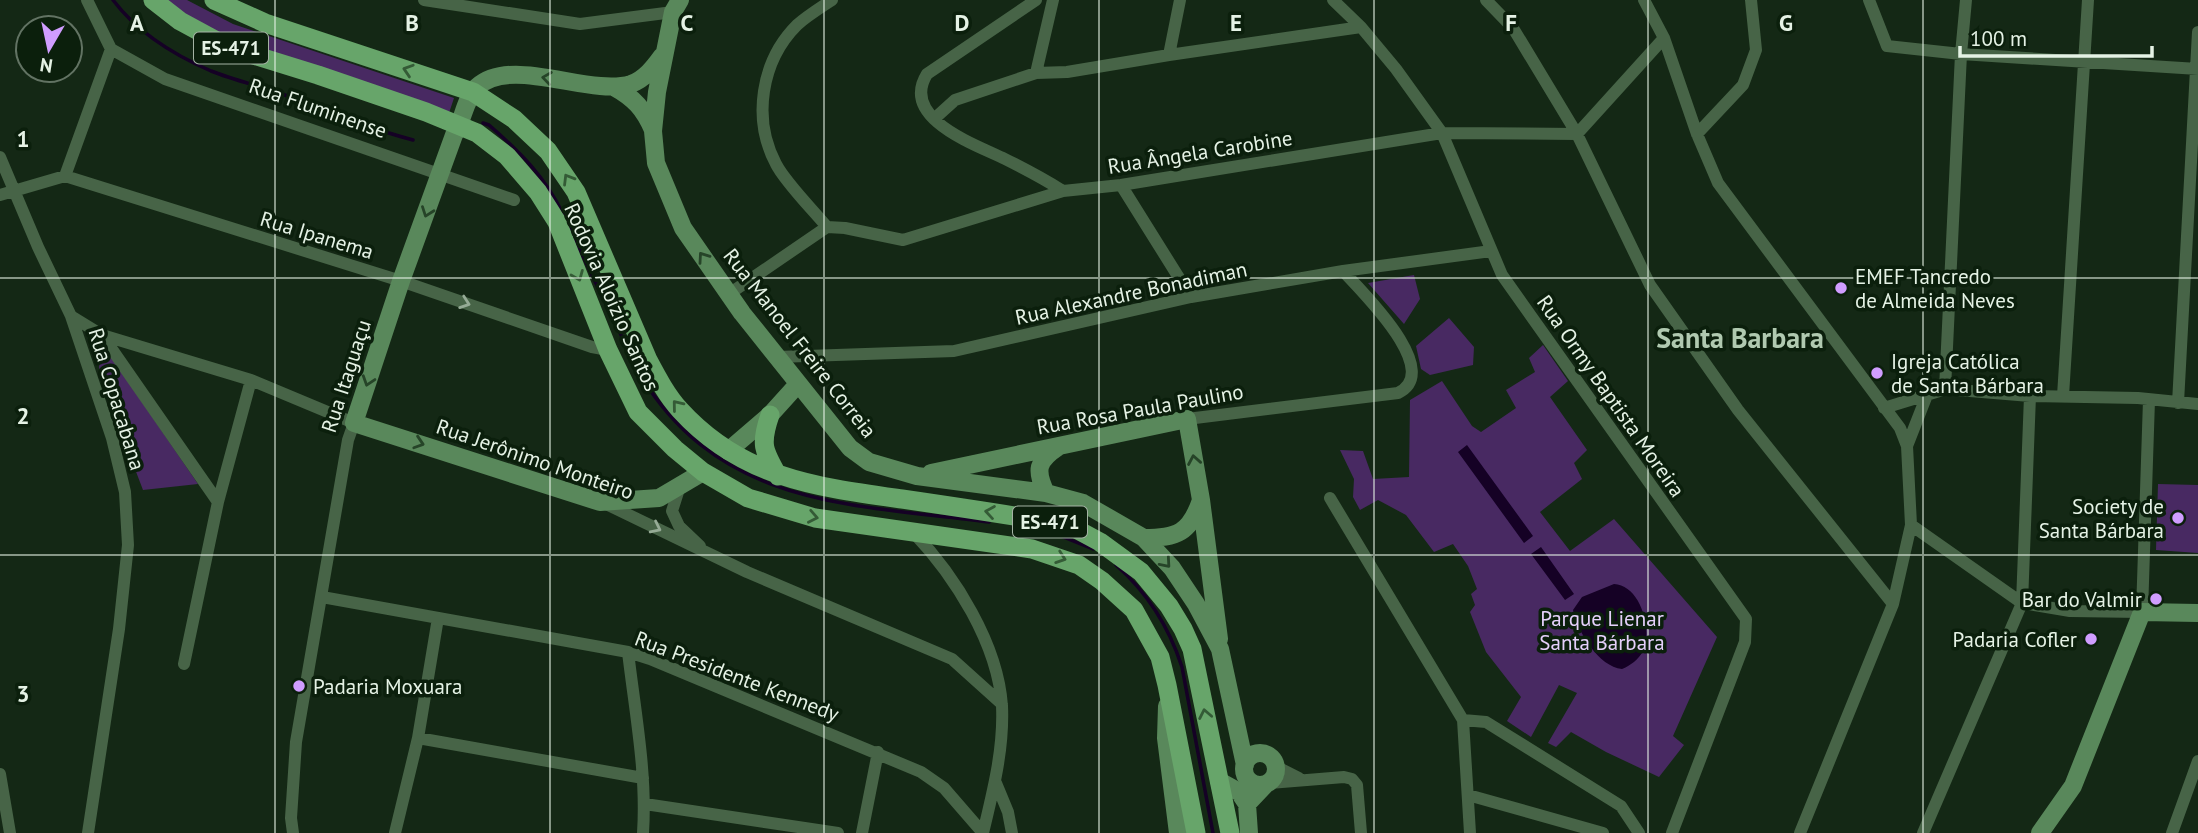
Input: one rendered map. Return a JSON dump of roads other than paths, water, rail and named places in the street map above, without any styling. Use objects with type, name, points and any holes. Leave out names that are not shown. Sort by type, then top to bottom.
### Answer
[{"type":"main road","name":"Rodovia Aloízio Santos","points":[[153,0],[180,21],[228,47],[318,75],[460,126],[477,133],[508,156],[538,192],[557,222],[608,350],[638,412],[675,449],[823,488],[1045,521],[1076,529],[1142,572],[1183,629],[1192,649],[1203,785],[1196,833]]},
{"type":"main road","name":"Rodovia Aloízio Santos","points":[[214,0],[265,23],[473,92],[523,126],[548,151],[576,192],[658,378],[716,461],[748,498],[815,518],[1031,549],[1079,565],[1102,580],[1134,610],[1160,657],[1167,685],[1203,785],[1230,833]]},
{"type":"main road","points":[[770,415],[762,437],[766,455],[778,476]]},
{"type":"street","points":[[0,195],[65,176],[111,49],[87,0]]},
{"type":"street","points":[[424,0],[580,24],[676,6]]},
{"type":"street","points":[[498,0],[503,13]]},
{"type":"street","points":[[729,294],[827,227],[776,165],[764,132],[762,96],[773,56],[797,25],[832,0]]},
{"type":"street","points":[[1036,0],[926,74],[920,90],[922,99],[934,119],[948,132],[1036,174],[1063,191]]},
{"type":"street","points":[[1036,73],[1053,0]]},
{"type":"street","points":[[1169,55],[1180,0]]},
{"type":"street","name":"Rua Ormy Baptista Moreira","points":[[1333,0],[1361,27],[1396,69],[1442,133],[1502,275],[1746,619],[1745,642],[1672,833]]},
{"type":"street","points":[[1486,0],[1513,28],[1577,134],[1650,285],[1738,410],[1893,604]]},
{"type":"street","points":[[1644,0],[1664,38],[1696,134],[1718,183],[1900,428],[1907,446],[1911,525],[1893,604],[1800,833]]},
{"type":"street","points":[[1696,134],[1743,85],[1756,50],[1751,0]]},
{"type":"street","points":[[1869,0],[1887,46],[1961,54],[2197,69]]},
{"type":"street","points":[[1945,389],[1966,0]]},
{"type":"street","points":[[2063,397],[2088,0]]},
{"type":"street","name":"Rua Manoel Freire Correia","points":[[676,6],[657,92],[653,131],[656,163],[683,228],[729,294],[850,448],[869,463],[916,476],[1046,493],[1083,503],[1144,538],[1172,568],[1196,604],[1220,649],[1244,767]]},
{"type":"street","points":[[934,119],[955,100],[1036,73],[1067,72],[1361,27]]},
{"type":"street","points":[[2178,403],[2198,32]]},
{"type":"street","points":[[1577,134],[1664,38]]},
{"type":"street","name":"Rua Fluminense","points":[[111,49],[165,79],[205,94],[514,200]]},
{"type":"street","points":[[473,92],[488,80],[515,74],[614,87],[633,83],[651,72],[664,53]]},
{"type":"street","points":[[614,87],[632,97],[645,112],[653,131]]},
{"type":"street","name":"Rua Itaguaçu","points":[[293,833],[291,818],[296,742],[348,440],[401,281],[454,135],[473,92]]},
{"type":"street","name":"Rua Ângela Carobine","points":[[827,227],[903,240],[1063,191],[1121,185],[1442,133],[1577,134]]},
{"type":"street","name":"Rua Copacabana","points":[[0,157],[71,316],[112,439],[125,492],[128,545],[119,629],[88,833]]},
{"type":"street","name":"Rua Ipanema","points":[[65,176],[401,281],[592,347],[608,350]]},
{"type":"street","points":[[1121,185],[1191,297]]},
{"type":"street","name":"Rua Alexandre Bonadiman","points":[[777,356],[954,351],[1191,297],[1343,271],[1491,251]]},
{"type":"street","name":"Rua Rosa Paula Paulino","points":[[916,476],[1187,419],[1405,390],[1410,383],[1409,357],[1396,333],[1343,271]]},
{"type":"street","name":"Rua Jerônimo Monteiro","points":[[71,316],[102,335],[251,380],[354,422],[600,502],[711,555],[952,659],[1002,704]]},
{"type":"street","points":[[102,335],[218,502]]},
{"type":"street","points":[[184,664],[218,502],[251,380]]},
{"type":"street","points":[[600,502],[653,499],[680,486],[716,461],[770,415],[798,384]]},
{"type":"street","points":[[1884,408],[1945,389],[2198,404]]},
{"type":"street","points":[[1907,446],[1927,395]]},
{"type":"street","points":[[1923,833],[2022,603],[2030,396]]},
{"type":"street","points":[[2040,833],[2073,786],[2142,612],[2149,400]]},
{"type":"street","points":[[1187,419],[1220,649]]},
{"type":"street","points":[[1046,493],[1040,481],[1039,470],[1043,457],[1059,447]]},
{"type":"street","points":[[680,486],[672,511],[679,526],[711,555]]},
{"type":"street","points":[[1331,498],[1463,720],[1470,833]]},
{"type":"street","points":[[1144,538],[1164,538],[1181,533],[1195,516],[1200,500]]},
{"type":"street","points":[[1911,525],[2022,603],[2070,611],[2198,612]]},
{"type":"street","points":[[913,532],[941,563],[963,597],[992,656],[1002,704],[1001,747],[983,833]]},
{"type":"street","name":"Rua Presidente Kennedy","points":[[322,597],[628,652],[878,752],[921,772],[944,788],[983,833]]},
{"type":"street","points":[[395,833],[418,738],[438,618]]},
{"type":"street","points":[[628,652],[643,778],[643,833]]},
{"type":"street","points":[[1167,685],[1166,738],[1178,833]]},
{"type":"street","points":[[1463,720],[1486,722],[1621,806],[1639,833]]},
{"type":"street","points":[[418,738],[643,778]]},
{"type":"street","points":[[1240,738],[1272,757],[1270,779],[1247,804]]},
{"type":"street","points":[[862,833],[878,752]]},
{"type":"street","points":[[1176,808],[1178,801],[1203,785],[1244,767],[1251,755],[1262,752]]},
{"type":"street","points":[[2172,833],[2198,761]]},
{"type":"street","points":[[1244,767],[1249,781],[1253,784],[1270,779],[1352,779],[1357,785],[1361,833]]},
{"type":"street","points":[[0,774],[10,833]]},
{"type":"street","points":[[995,782],[1008,812],[1012,833]]},
{"type":"street","points":[[1203,785],[1239,792],[1247,804],[1249,833]]},
{"type":"street","points":[[1468,795],[1602,833]]},
{"type":"street","points":[[645,804],[838,833]]},
{"type":"waterway","points":[[113,0],[145,32],[197,65],[363,125],[413,140]]},
{"type":"waterway","points":[[483,123],[489,125],[531,166],[563,214]]},
{"type":"waterway","points":[[569,227],[641,376],[674,419],[710,452],[751,475],[794,492],[840,503],[989,522]]},
{"type":"waterway","points":[[1051,532],[1093,549]]},
{"type":"waterway","points":[[1116,565],[1148,599],[1177,652],[1213,833]]},
{"type":"place","name":"EMEF Tancredo de Almeida Neves","points":[[1841,288]]},
{"type":"place","name":"Igreja Católica de Santa Bárbara","points":[[1877,373]]},
{"type":"place","name":"Society de Santa Bárbara","points":[[2178,518]]},
{"type":"place","name":"Bar do Valmir","points":[[2156,599]]},
{"type":"place","name":"Padaria Cofler","points":[[2091,639]]},
{"type":"place","name":"Padaria Moxuara","points":[[299,686]]},
{"type":"district","name":"Santa Barbara","points":[[1740,337]]},
{"type":"park label","name":"Parque Lienar Santa Bárbara","points":[[1602,630]]}]
